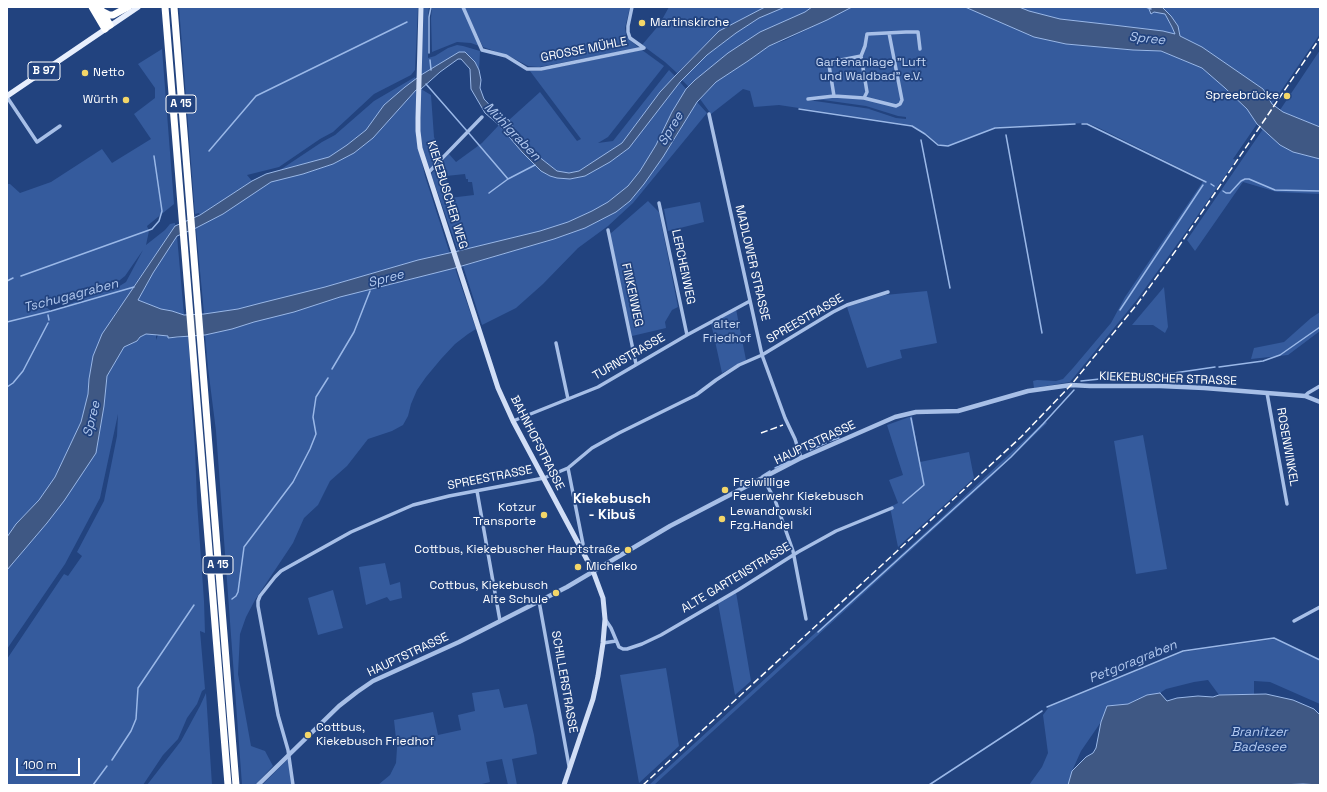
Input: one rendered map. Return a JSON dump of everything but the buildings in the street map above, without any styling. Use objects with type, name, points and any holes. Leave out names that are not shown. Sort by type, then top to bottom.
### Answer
[{"type":"highway","points":[[96,7],[109,15],[113,15],[128,7]]},
{"type":"highway","points":[[96,7],[108,27]]},
{"type":"highway","name":"A 15","points":[[165,7],[180,193],[197,346],[236,785]]},
{"type":"highway","name":"A 15","points":[[174,7],[189,201],[197,346],[228,785]]},
{"type":"main road","points":[[108,27],[138,7]]},
{"type":"main road","name":"KIEKEBUSCHER WEG","points":[[421,7],[418,90],[418,131],[420,148],[482,338]]},
{"type":"main road","name":"B 97","points":[[7,96],[108,27]]},
{"type":"main road","name":"BAHNHOFSTRASSE","points":[[482,338],[498,388],[513,421],[593,571],[603,598],[605,619],[598,676],[593,699],[564,785]]},
{"type":"street","name":"GROSSE MÜHLE","points":[[463,7],[482,50],[506,56],[527,69],[541,69],[644,48],[630,38],[628,32],[632,7]]},
{"type":"street","points":[[864,98],[867,92],[861,56],[866,46],[867,34],[918,32],[920,49]]},
{"type":"street","points":[[808,99],[834,96],[864,98],[896,106],[900,104],[902,100],[889,33]]},
{"type":"street","points":[[834,96],[829,65],[831,62],[861,56]]},
{"type":"street","points":[[7,96],[37,142],[60,126]]},
{"type":"street","name":"MADLOWER STRASSE","points":[[709,114],[762,355],[801,458]]},
{"type":"street","points":[[428,174],[482,117]]},
{"type":"street","name":"LERCHENWEG","points":[[659,203],[687,335]]},
{"type":"street","name":"FINKENWEG","points":[[608,230],[636,364]]},
{"type":"street","name":"SPREESTRASSE","points":[[293,785],[288,754],[278,715],[258,606],[260,596],[280,571],[351,532],[413,505],[449,496],[544,478],[568,468],[592,448],[696,395],[739,365],[762,355],[833,312],[847,305],[888,292]]},
{"type":"street","name":"TURNSTRASSE","points":[[513,421],[598,387],[687,335],[750,301]]},
{"type":"street","points":[[556,343],[568,399]]},
{"type":"street","name":"KIEKEBUSCHER STRASSE","points":[[1016,394],[1071,385],[1160,386],[1305,396],[1320,402]]},
{"type":"street","points":[[1305,396],[1320,386]]},
{"type":"street","name":"ROSENWINKEL","points":[[1267,393],[1287,504]]},
{"type":"street","name":"HAUPTSTRASSE","points":[[258,785],[288,754],[339,706],[365,686],[440,651],[567,587],[670,526],[801,458],[883,422],[903,415],[916,412],[958,411],[1016,394]]},
{"type":"street","points":[[568,468],[583,544],[580,548]]},
{"type":"street","points":[[764,478],[775,500],[793,551],[806,619]]},
{"type":"street","points":[[477,491],[500,621]]},
{"type":"street","name":"ALTE GARTENSTRASSE","points":[[616,641],[619,647],[627,649],[658,637],[836,531],[892,508]]},
{"type":"street","name":"SCHILLERSTRASSE","points":[[539,601],[570,767]]},
{"type":"street","points":[[1294,621],[1320,607]]},
{"type":"street","points":[[603,643],[616,641],[605,619]]},
{"type":"green space","points":[[179,7],[418,7],[415,70],[411,75],[374,94],[333,132],[279,167],[247,175],[252,181],[200,215],[199,213],[195,214]]},
{"type":"green space","points":[[422,7],[429,7],[428,58],[435,56],[448,48],[457,45],[463,46],[480,51],[479,70],[475,62],[465,52],[460,52],[421,75]]},
{"type":"green space","points":[[432,7],[462,7],[479,46],[471,43],[457,42],[432,52]]},
{"type":"green space","points":[[464,7],[630,7],[625,28],[626,34],[639,48],[539,67],[528,66],[511,57],[483,47]]},
{"type":"green space","points":[[669,7],[765,7],[719,31],[677,73],[642,45],[659,25]]},
{"type":"green space","points":[[785,7],[812,7],[805,12],[760,32],[695,80],[689,87],[682,80],[707,55],[736,33],[759,18]]},
{"type":"green space","name":"Gartenanlage \"Luft und Waldbad\" e.V.","points":[[852,7],[965,7],[1034,37],[1066,44],[1161,51],[1202,68],[1247,109],[1257,124],[1233,159],[1236,160],[1136,301],[1070,382],[1034,388],[1033,381],[1056,381],[1063,379],[1111,323],[1125,297],[1204,180],[1087,123],[997,127],[948,146],[938,144],[926,134],[911,125],[779,105],[754,107],[750,91],[743,89],[711,114],[700,99],[716,82],[769,46],[786,40]],"holes":[[[809,98],[866,106],[906,117],[906,119],[896,118],[869,109],[871,109],[808,100]]]},
{"type":"green space","points":[[1019,7],[1151,7],[1149,9],[1165,14],[1175,34],[1163,31],[1060,19]]},
{"type":"green space","points":[[1163,7],[1320,7],[1320,34],[1272,104],[1263,89],[1202,47],[1180,36],[1178,26]]},
{"type":"green space","points":[[162,49],[174,204],[147,226],[149,231],[146,245],[165,230],[170,224],[175,223],[175,226],[116,312],[93,356],[88,394],[81,422],[55,477],[39,500],[16,524],[7,537],[7,184],[10,184],[20,193],[51,182],[102,149],[112,163],[151,139],[134,114],[155,98],[155,88],[138,64]],"holes":[[[143,250],[126,282],[118,287],[51,311],[44,305],[115,284],[125,276]]]},
{"type":"green space","points":[[642,50],[664,66],[608,137],[598,143],[613,141],[669,70],[675,76],[660,92],[622,143],[605,156],[579,171],[569,173],[557,171],[529,149],[519,138],[509,120],[540,92],[577,141],[581,139],[530,71],[540,71]]},
{"type":"green space","points":[[1320,50],[1320,127],[1280,110]]},
{"type":"green space","points":[[415,77],[415,80],[384,105],[366,130],[347,145],[329,157],[280,170],[335,135],[374,101]]},
{"type":"green space","points":[[680,82],[686,89],[672,112],[656,145],[640,171],[628,186],[608,202],[568,222],[540,231],[458,251],[431,174],[449,154],[456,162],[482,143],[499,125],[522,152],[541,171],[550,176],[570,179],[585,176],[610,162],[629,148]],"holes":[[[465,174],[466,179],[468,179],[468,182],[472,182],[474,195],[449,198],[446,176]]]},
{"type":"green space","points":[[421,89],[431,95],[434,137],[442,158],[429,171],[422,151],[420,136]]},
{"type":"green space","points":[[416,90],[416,136],[425,176],[450,254],[418,260],[325,287],[238,309],[204,314],[196,228],[223,214],[271,182],[303,174],[333,164],[354,153],[373,138]]},
{"type":"green space","points":[[697,102],[707,113],[633,203],[608,226],[578,248],[543,284],[516,308],[482,325],[463,266],[554,239],[585,228],[616,212],[630,201],[644,184],[673,142]]},
{"type":"green space","points":[[1263,129],[1280,145],[1293,152],[1320,159],[1320,194],[1277,192],[1243,182],[1195,251],[1187,240]]},
{"type":"green space","points":[[648,201],[659,212],[678,307],[672,310],[665,322],[666,328],[632,336],[610,234]]},
{"type":"green space","points":[[700,202],[704,222],[668,231],[664,209]]},
{"type":"green space","points":[[177,236],[184,315],[161,309],[138,300],[153,273]]},
{"type":"green space","points":[[455,268],[476,329],[455,344],[426,377],[417,390],[408,416],[403,425],[392,431],[368,439],[347,466],[330,481],[318,505],[304,518],[293,543],[255,600],[246,617],[240,634],[238,674],[251,746],[265,751],[273,766],[255,785],[242,785],[216,431],[205,335],[294,312],[340,297]]},
{"type":"green space","points":[[1164,287],[1168,327],[1165,333],[1153,325],[1132,325]]},
{"type":"green space","points":[[927,291],[937,343],[900,350],[902,358],[867,368],[847,307],[885,295]]},
{"type":"green space","name":"alter Friedhof","points":[[736,309],[746,360],[722,373],[711,323]]},
{"type":"green space","points":[[1320,312],[1320,331],[1288,355],[1251,359],[1254,348],[1284,342]]},
{"type":"green space","points":[[146,334],[156,334],[156,340],[158,335],[168,336],[171,338],[188,336],[204,601],[205,633],[200,631],[205,689],[202,691],[197,704],[187,718],[178,739],[163,755],[143,785],[7,785],[7,659],[64,574],[68,576],[82,556],[77,552],[104,501],[117,436],[118,414],[100,498],[65,564],[7,649],[7,570],[47,523],[96,453],[104,406],[107,376],[124,347],[137,341],[140,337]]},
{"type":"green space","points":[[912,416],[920,462],[969,452],[974,478],[898,547],[890,507],[898,503],[889,480],[903,475],[887,425]]},
{"type":"green space","points":[[1045,421],[1047,423],[991,477],[654,785],[649,785],[942,517]]},
{"type":"green space","points":[[1143,435],[1167,569],[1136,574],[1114,441]]},
{"type":"green space","points":[[385,563],[390,585],[400,582],[402,598],[390,601],[387,597],[366,605],[359,567]]},
{"type":"green space","points":[[333,590],[343,628],[318,635],[308,598]]},
{"type":"green space","points":[[736,592],[751,681],[735,695],[718,603]]},
{"type":"green space","points":[[1274,639],[1320,660],[1320,704],[1270,682],[1254,681],[1254,694],[1219,695],[1208,680],[1166,689],[1160,693],[1147,695],[1128,704],[1108,706],[1101,722],[1081,751],[1072,771],[1068,785],[1029,785],[1042,767],[1048,753],[1043,715],[1049,707],[1183,652]]},
{"type":"green space","points":[[666,668],[679,746],[639,783],[620,675]]},
{"type":"green space","points":[[499,689],[504,708],[527,704],[534,735],[537,754],[512,759],[517,785],[508,785],[502,759],[486,762],[490,782],[478,785],[378,785],[390,775],[396,763],[397,748],[394,720],[433,712],[438,735],[461,730],[458,715],[475,711],[472,693]]},
{"type":"green space","points":[[206,693],[212,785],[147,785],[181,741]]},
{"type":"green space","points":[[288,759],[292,785],[262,785]]},
{"type":"water","points":[[765,7],[785,7],[759,18],[707,55],[680,82],[629,148],[610,162],[585,176],[570,179],[557,178],[541,171],[522,152],[499,125],[485,113],[471,89],[470,69],[461,59],[458,59],[440,72],[421,89],[416,90],[373,138],[354,153],[333,164],[303,174],[271,182],[223,214],[177,236],[153,273],[138,300],[161,309],[184,315],[204,314],[238,309],[325,287],[418,260],[540,231],[568,222],[608,202],[628,186],[640,171],[656,145],[672,112],[686,89],[728,53],[760,32],[805,12],[812,7],[852,7],[769,46],[716,82],[697,102],[663,157],[630,201],[616,212],[585,228],[554,239],[455,268],[340,297],[294,312],[232,329],[205,335],[168,338],[168,336],[146,334],[140,337],[137,341],[124,347],[107,376],[104,406],[96,453],[64,501],[7,570],[7,537],[16,524],[39,500],[55,477],[81,422],[88,394],[93,356],[102,334],[175,226],[200,215],[252,181],[266,174],[329,157],[366,130],[384,105],[405,87],[421,75],[459,52],[465,52],[475,62],[479,70],[481,80],[480,88],[484,99],[500,116],[509,120],[519,138],[529,149],[557,171],[569,173],[579,171],[622,143],[660,92],[719,31]]},
{"type":"water","name":"Spree","points":[[965,7],[1019,7],[1060,19],[1163,31],[1175,34],[1165,14],[1154,12],[1151,14],[1149,9],[1151,7],[1162,7],[1178,26],[1180,36],[1202,47],[1263,89],[1272,104],[1283,112],[1320,127],[1320,159],[1293,152],[1280,145],[1257,124],[1247,109],[1202,68],[1161,51],[1066,44],[1034,37]]},
{"type":"water","name":"Branitzer Badesee","points":[[1160,693],[1167,701],[1177,698],[1198,696],[1213,697],[1219,695],[1266,694],[1293,700],[1314,709],[1320,715],[1320,785],[1068,785],[1072,771],[1086,757],[1093,753],[1096,748],[1101,722],[1107,706],[1128,704],[1147,695]]},
{"type":"waterway","points":[[429,53],[429,17],[431,7]]},
{"type":"waterway","points":[[1146,7],[1151,9]]},
{"type":"waterway","points":[[209,151],[256,96],[407,22]]},
{"type":"waterway","points":[[430,60],[431,70]]},
{"type":"waterway","points":[[426,84],[508,179]]},
{"type":"waterway","points":[[799,109],[912,126],[925,134],[938,145],[948,146],[995,128],[1075,124]]},
{"type":"waterway","points":[[1082,124],[1087,124],[1206,182]]},
{"type":"waterway","points":[[1006,135],[1042,333]]},
{"type":"waterway","points":[[921,140],[950,288]]},
{"type":"waterway","points":[[21,276],[152,229],[159,221],[162,211],[154,156]]},
{"type":"waterway","name":"Mühlgraben","points":[[489,193],[508,179],[535,165]]},
{"type":"waterway","points":[[1223,191],[1230,193],[1241,181],[1245,179],[1249,179],[1275,190],[1320,191]]},
{"type":"waterway","points":[[1120,310],[1203,185]]},
{"type":"waterway","points":[[7,281],[13,278]]},
{"type":"waterway","name":"Tschugagraben","points":[[7,322],[134,287]]},
{"type":"waterway","name":"Spree","points":[[332,369],[354,332],[370,291]]},
{"type":"waterway","points":[[48,315],[49,320]]},
{"type":"waterway","points":[[7,387],[13,383],[23,371],[48,323]]},
{"type":"waterway","points":[[1219,367],[1263,361],[1280,355],[1320,327]]},
{"type":"waterway","points":[[1123,377],[1174,373],[1215,367]]},
{"type":"waterway","points":[[1081,381],[1119,377]]},
{"type":"waterway","points":[[232,599],[238,592],[244,547],[293,482],[310,449],[316,434],[313,417],[316,397],[328,378]]},
{"type":"waterway","points":[[818,632],[1011,457],[1074,390]]},
{"type":"waterway","points":[[903,503],[924,485],[911,418]]},
{"type":"waterway","points":[[830,441],[839,438]]},
{"type":"waterway","points":[[810,450],[826,443]]},
{"type":"waterway","points":[[775,468],[790,461]]},
{"type":"waterway","points":[[762,476],[770,471]]},
{"type":"waterway","points":[[112,760],[131,731],[136,719],[138,688],[194,605]]},
{"type":"waterway","name":"Petgoragraben","points":[[1047,707],[1183,651],[1274,638],[1320,660]]},
{"type":"waterway","name":"Petgoragraben","points":[[929,785],[1042,711]]},
{"type":"waterway","points":[[93,785],[107,766]]},
{"type":"railway","points":[[643,785],[1021,437],[1071,385],[1138,303],[1179,246],[1320,38]]},
{"type":"railway","points":[[761,433],[783,425]]},
{"type":"place","name":"Martinskirche","points":[[642,23]]},
{"type":"place","name":"Netto","points":[[85,73]]},
{"type":"place","name":"Spreebrücke","points":[[1287,96]]},
{"type":"place","name":"Würth","points":[[126,100]]},
{"type":"place","name":"Freiwillige Feuerwehr Kiekebusch","points":[[725,490]]},
{"type":"place","name":"Kotzur Transporte","points":[[544,515]]},
{"type":"place","name":"Lewandrowski Fzg.Handel","points":[[722,519]]},
{"type":"place","name":"Cottbus, Kiekebuscher Hauptstraße","points":[[628,550]]},
{"type":"place","name":"Michelko","points":[[578,567]]},
{"type":"place","name":"Cottbus, Kiekebusch Alte Schule","points":[[556,593]]},
{"type":"place","name":"Cottbus, Kiekebusch Friedhof","points":[[308,735]]},
{"type":"district","name":"Kiekebusch - Kibuš","points":[[612,508]]}]
